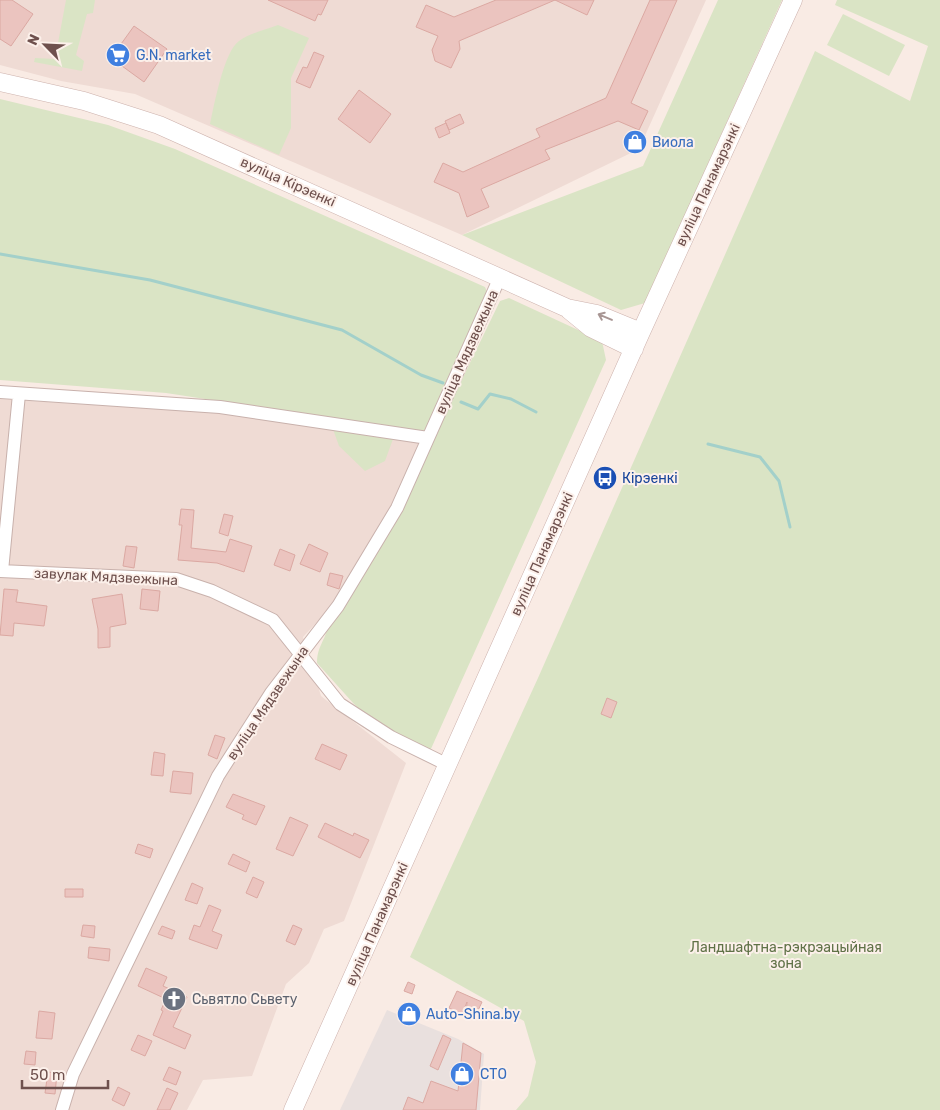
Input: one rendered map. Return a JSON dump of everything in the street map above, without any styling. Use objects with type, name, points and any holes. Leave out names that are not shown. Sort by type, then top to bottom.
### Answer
[{"type":"main road","name":"вуліца Панамарэнкі","points":[[293,1110],[641,332],[794,0]]},
{"type":"main road","name":"вуліца Кірэенкі","points":[[0,82],[84,101],[159,125],[567,308],[597,314],[641,332]]},
{"type":"main road","name":"вуліца Кірэенкі","points":[[567,308],[591,328],[634,349]]},
{"type":"street","name":"вуліца Мядзвежына","points":[[62,1110],[73,1074],[218,776],[270,693],[338,606],[397,508],[500,277]]},
{"type":"street","points":[[0,392],[220,407],[428,438]]},
{"type":"street","points":[[1,571],[19,394]]},
{"type":"street","name":"завулак Мядзвежына","points":[[1,571],[176,579],[212,590],[273,620],[340,704],[390,737],[448,765]]},
{"type":"shaded area","points":[[0,0],[706,0],[639,149],[462,235],[135,94],[61,81],[0,65]]},
{"type":"shaded area","points":[[0,399],[220,413],[420,441],[387,515],[333,605],[303,637],[321,696],[406,763],[344,921],[324,929],[309,963],[286,984],[252,1076],[203,1080],[187,1110],[0,1110]]},
{"type":"shaded area","points":[[387,1010],[458,1039],[484,1054],[480,1110],[340,1110]]},
{"type":"green space","points":[[66,0],[95,0],[93,13],[87,14],[76,55],[84,61],[82,71],[34,62],[35,58],[55,59]]},
{"type":"green space","points":[[718,0],[782,0],[645,303],[621,310],[462,235],[643,166]]},
{"type":"green space","name":"Ландшафтна-рэкрэацыйная зона","points":[[837,0],[940,0],[940,1110],[516,1110],[528,1096],[536,1062],[524,1021],[410,957],[538,678],[815,51],[910,101],[928,46],[835,5]]},
{"type":"green space","points":[[843,14],[905,45],[889,76],[827,45]]},
{"type":"green space","points":[[278,25],[309,38],[291,78],[291,128],[279,155],[210,124],[224,67],[234,47],[239,41],[248,36]]},
{"type":"green space","points":[[0,99],[108,125],[175,149],[485,287],[489,296],[426,433],[397,428],[385,461],[365,471],[339,446],[329,418],[166,393],[0,380]]},
{"type":"green space","points":[[509,298],[602,341],[606,360],[430,751],[376,724],[354,704],[317,663],[317,657],[328,624],[399,509],[500,301]]},
{"type":"building","points":[[0,0],[12,0],[33,14],[11,46],[0,39]]},
{"type":"building","points":[[268,0],[328,0],[321,15],[318,14],[315,21]]},
{"type":"building","points":[[496,0],[555,0],[459,41],[460,49],[451,68],[435,61],[432,50],[438,36],[416,27],[426,5],[454,17]]},
{"type":"building","points":[[555,0],[594,0],[587,15]]},
{"type":"building","points":[[650,0],[677,0],[631,103],[648,111],[639,130],[618,121],[545,150],[550,159],[481,189],[489,207],[467,217],[459,193],[434,182],[443,163],[463,172],[540,137],[536,129],[606,98]]},
{"type":"building","points":[[134,26],[167,49],[144,82],[111,58]]},
{"type":"building","points":[[314,52],[324,56],[310,88],[296,82],[303,67],[307,68]]},
{"type":"building","points":[[359,90],[391,114],[370,143],[338,119]]},
{"type":"building","points":[[460,114],[464,123],[449,130],[445,121]]},
{"type":"building","points":[[446,123],[450,133],[439,138],[435,128]]},
{"type":"building","points":[[181,509],[194,510],[191,548],[226,552],[230,539],[252,546],[244,572],[217,563],[178,560],[182,525],[179,525]]},
{"type":"building","points":[[224,514],[233,516],[228,536],[219,533]]},
{"type":"building","points":[[309,544],[328,553],[320,572],[300,564]]},
{"type":"building","points":[[126,546],[137,547],[134,568],[123,566]]},
{"type":"building","points":[[280,549],[295,555],[290,571],[274,565]]},
{"type":"building","points":[[330,573],[343,576],[339,589],[327,585]]},
{"type":"building","points":[[4,589],[18,590],[16,602],[47,606],[44,626],[14,623],[13,636],[0,635]]},
{"type":"building","points":[[142,589],[160,591],[158,611],[140,609]]},
{"type":"building","points":[[122,594],[126,624],[110,627],[110,647],[98,648],[98,629],[92,599]]},
{"type":"building","points":[[607,698],[617,702],[611,718],[601,714]]},
{"type":"building","points":[[215,735],[225,738],[217,759],[208,755]]},
{"type":"building","points":[[322,744],[347,755],[340,770],[315,759]]},
{"type":"building","points":[[154,752],[165,754],[163,776],[151,775]]},
{"type":"building","points":[[173,771],[193,773],[191,794],[170,792]]},
{"type":"building","points":[[233,794],[265,806],[256,825],[242,819],[244,815],[226,807]]},
{"type":"building","points":[[290,817],[308,825],[293,856],[276,849]]},
{"type":"building","points":[[325,823],[353,836],[354,833],[369,840],[360,858],[318,837]]},
{"type":"building","points":[[138,844],[153,849],[150,858],[135,853]]},
{"type":"building","points":[[233,854],[250,862],[246,872],[228,864]]},
{"type":"building","points":[[253,877],[264,882],[257,898],[246,893]]},
{"type":"building","points":[[192,883],[203,888],[197,904],[185,900]]},
{"type":"building","points":[[65,889],[83,889],[83,897],[65,897]]},
{"type":"building","points":[[209,905],[221,910],[212,931],[222,935],[217,949],[189,939],[194,925],[200,927]]},
{"type":"building","points":[[83,925],[95,926],[94,938],[81,936]]},
{"type":"building","points":[[293,925],[302,929],[295,945],[286,941]]},
{"type":"building","points":[[162,926],[175,931],[172,939],[158,934]]},
{"type":"building","points":[[89,947],[110,949],[109,961],[88,958]]},
{"type":"building","points":[[146,968],[167,977],[163,986],[187,997],[173,1027],[191,1035],[185,1049],[153,1035],[166,999],[138,986]]},
{"type":"building","points":[[408,982],[415,985],[412,994],[404,991]]},
{"type":"building","points":[[457,991],[482,1002],[474,1019],[466,1016],[467,1002],[462,1014],[449,1008]]},
{"type":"building","points":[[39,1011],[55,1013],[52,1039],[36,1038]]},
{"type":"building","points":[[138,1035],[152,1041],[145,1056],[131,1050]]},
{"type":"building","points":[[443,1035],[451,1039],[438,1070],[430,1066]]},
{"type":"building","points":[[463,1043],[481,1053],[476,1110],[403,1110],[408,1097],[423,1103],[431,1081],[458,1091]]},
{"type":"building","points":[[26,1051],[36,1052],[35,1065],[24,1064]]},
{"type":"building","points":[[169,1067],[181,1072],[176,1085],[163,1080]]},
{"type":"building","points":[[48,1072],[57,1073],[55,1094],[45,1093]]},
{"type":"building","points":[[118,1087],[130,1093],[124,1106],[112,1100]]},
{"type":"building","points":[[167,1088],[178,1093],[170,1110],[157,1110]]},
{"type":"waterway","points":[[0,254],[150,280],[342,330],[421,375],[443,383]]},
{"type":"waterway","points":[[461,402],[478,409],[490,394],[511,399],[536,412]]},
{"type":"waterway","points":[[708,444],[760,457],[779,481],[790,527]]},
{"type":"place","name":"G.N. market","points":[[118,55]]},
{"type":"place","name":"Виола","points":[[635,142]]},
{"type":"place","name":"Кірэенкі","points":[[605,478]]},
{"type":"place","name":"Сьвятло Сьвету","points":[[174,999]]},
{"type":"place","name":"Auto-Shina.by","points":[[409,1014]]},
{"type":"place","name":"СТО","points":[[462,1074]]}]
